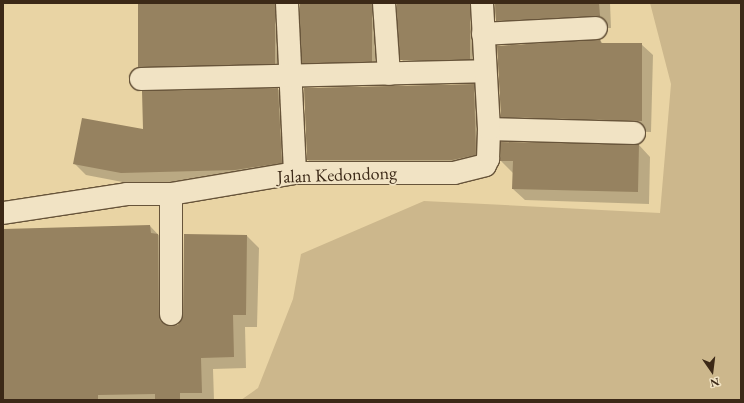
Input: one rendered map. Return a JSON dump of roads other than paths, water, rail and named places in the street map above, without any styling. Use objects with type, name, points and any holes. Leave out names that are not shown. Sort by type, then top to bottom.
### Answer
[{"type":"street","points":[[287,3],[292,77],[295,173]]},
{"type":"street","points":[[384,3],[389,74]]},
{"type":"street","name":"Jalan Kedondong","points":[[3,213],[127,194],[171,194],[295,173],[454,173],[485,165],[488,159],[489,129],[484,71],[482,3]]},
{"type":"street","points":[[483,34],[596,28]]},
{"type":"street","points":[[141,79],[292,77],[484,71]]},
{"type":"street","points":[[489,129],[634,133]]},
{"type":"street","points":[[171,194],[171,314]]}]
